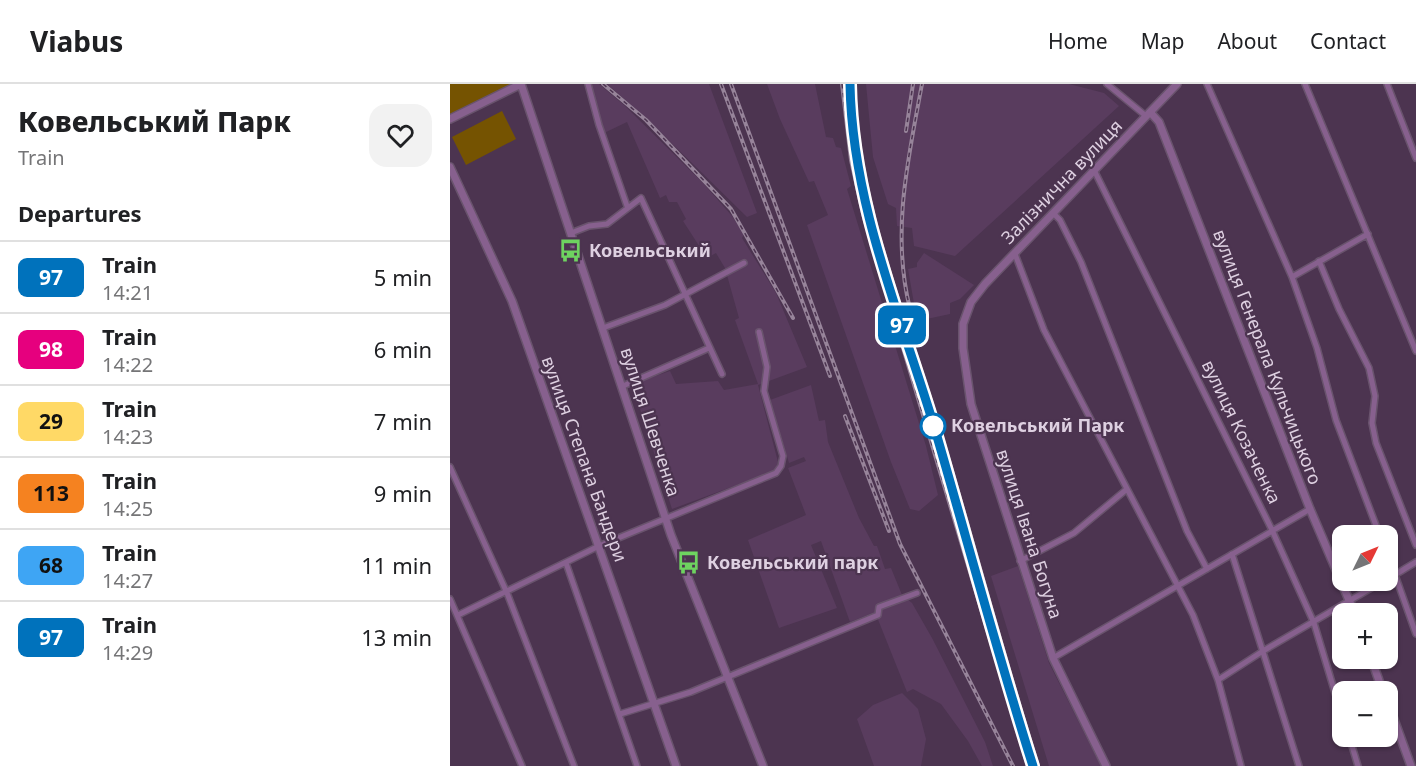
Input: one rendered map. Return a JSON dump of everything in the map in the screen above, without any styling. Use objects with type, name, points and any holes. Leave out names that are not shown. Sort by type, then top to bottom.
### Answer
[{"type":"street","points":[[450,119],[521,84]]},
{"type":"street","name":"вулиця Шевченка","points":[[521,84],[665,518],[763,766]]},
{"type":"street","points":[[588,84],[606,148],[627,206]]},
{"type":"street","points":[[1107,84],[1148,114]]},
{"type":"street","name":"Залізнична вулиця","points":[[971,302],[1177,84]]},
{"type":"street","points":[[1207,84],[1292,277],[1317,348],[1336,420],[1376,525]]},
{"type":"street","points":[[1305,84],[1416,351]]},
{"type":"street","points":[[1387,84],[1416,158]]},
{"type":"street","name":"вулиця Генерала Кульчицького","points":[[1148,114],[1159,122],[1310,509],[1350,601]]},
{"type":"street","name":"вулиця Степана Бандери","points":[[450,167],[452,178],[512,301],[676,766]]},
{"type":"street","name":"вулиця Козаченка","points":[[1094,170],[1272,530],[1314,623],[1332,683]]},
{"type":"street","points":[[571,233],[607,224],[627,206],[641,198],[722,374]]},
{"type":"street","points":[[1053,213],[1060,220],[1081,262],[1187,531],[1207,569]]},
{"type":"street","points":[[1292,277],[1368,234]]},
{"type":"street","points":[[1015,254],[1044,330],[1207,646],[1241,766]]},
{"type":"street","points":[[1319,261],[1339,309],[1369,368],[1375,396],[1372,423],[1376,443],[1416,545]]},
{"type":"street","points":[[603,328],[665,305],[744,263]]},
{"type":"street","name":"вулиця Івана Богуна","points":[[971,302],[963,332],[971,404],[1053,658],[1106,766]]},
{"type":"street","points":[[458,615],[599,546],[776,473],[781,466],[783,456],[764,391],[767,367],[759,332]]},
{"type":"street","points":[[623,386],[709,348]]},
{"type":"street","points":[[450,467],[507,593],[574,766]]},
{"type":"street","points":[[1020,561],[1074,533],[1127,489]]},
{"type":"street","points":[[1053,658],[1310,509]]},
{"type":"street","points":[[1232,554],[1299,766]]},
{"type":"street","points":[[1398,572],[1416,562]]},
{"type":"street","points":[[566,563],[637,766]]},
{"type":"street","points":[[1398,583],[1416,634]]},
{"type":"street","points":[[1218,680],[1263,651],[1367,591]]},
{"type":"street","points":[[620,714],[691,692],[878,615],[879,607],[917,593]]},
{"type":"street","points":[[450,599],[522,766]]},
{"type":"street","points":[[1398,730],[1411,766]]},
{"type":"street","points":[[1352,747],[1358,766]]},
{"type":"shaded area","points":[[450,84],[512,84],[450,115]]},
{"type":"shaded area","points":[[590,84],[599,84],[624,105],[703,183],[732,216],[744,234],[742,238],[776,293],[807,367],[758,385],[778,462],[775,471],[672,509],[632,384],[670,371],[676,384],[718,381],[724,390],[758,384],[735,320],[739,318],[725,268],[716,253],[707,258],[683,221],[686,219],[677,202],[669,202],[666,195],[660,198],[627,122],[604,133]]},
{"type":"shaded area","points":[[607,84],[709,84],[757,213],[747,217],[646,118]]},
{"type":"shaded area","points":[[767,84],[815,84],[826,137],[833,138],[836,147],[841,148],[851,186],[847,189],[926,446],[938,495],[919,511],[910,509],[891,462],[807,225],[828,215],[814,181],[809,182],[780,119]]},
{"type":"shaded area","points":[[866,84],[1069,84],[1104,93],[1119,106],[955,256],[914,246],[912,228],[897,226],[896,208],[888,204],[873,157]]},
{"type":"shaded area","points":[[502,111],[516,139],[466,165],[452,137]]},
{"type":"shaded area","points":[[924,253],[974,285],[960,299],[950,303],[950,314],[922,320],[925,337],[920,338],[908,269],[917,267]]},
{"type":"shaded area","points":[[811,385],[819,421],[825,420],[828,442],[859,518],[874,546],[877,546],[885,569],[891,568],[902,595],[912,603],[932,638],[985,742],[993,766],[982,766],[968,741],[941,704],[913,689],[907,692],[875,612],[850,622],[821,541],[811,545],[837,608],[779,628],[748,540],[806,515],[788,468],[806,461],[804,457],[789,463],[770,400]]},
{"type":"shaded area","points":[[1018,566],[1049,663],[1101,766],[1049,766],[991,576]]},
{"type":"shaded area","points":[[902,693],[918,709],[926,739],[921,766],[874,766],[857,719],[873,705]]},
{"type":"railway","points":[[603,84],[646,120],[731,209],[793,318]]},
{"type":"railway","points":[[721,84],[830,376]]},
{"type":"railway","points":[[731,84],[900,544],[1013,766]]},
{"type":"railway","points":[[842,84],[851,160],[863,214],[1028,766]]},
{"type":"railway","points":[[854,84],[857,125],[871,206],[946,449],[1038,766]]},
{"type":"railway","points":[[906,131],[913,84]]},
{"type":"railway","points":[[910,309],[904,281],[902,224],[907,168],[922,84]]},
{"type":"railway","points":[[845,416],[889,531]]},
{"type":"train","name":"97","points":[[850,84],[852,131],[869,220],[933,426],[1033,766]]},
{"type":"place","name":"Ковельський","points":[[571,251]]},
{"type":"place","name":"Ковельський Парк","points":[[933,426]]},
{"type":"place","name":"Ковельський парк","points":[[689,563]]}]
